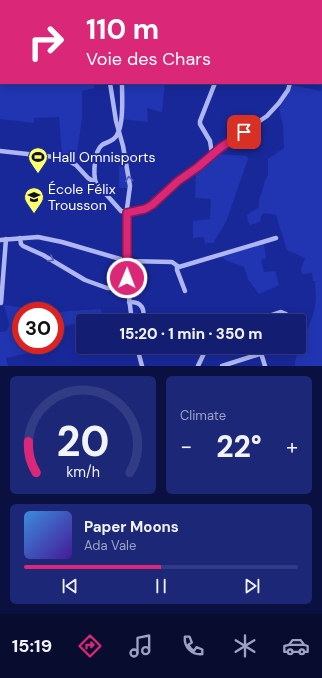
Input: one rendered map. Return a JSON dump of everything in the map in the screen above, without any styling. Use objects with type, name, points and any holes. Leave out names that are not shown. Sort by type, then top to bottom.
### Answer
[{"type":"street","points":[[110,84],[116,121],[123,146],[130,186],[127,213],[127,261],[131,314]]},
{"type":"street","points":[[96,183],[95,173],[98,149],[112,141],[119,131],[121,121],[122,84]]},
{"type":"street","points":[[212,154],[210,141],[200,124],[200,121],[215,84]]},
{"type":"street","points":[[0,151],[64,158],[76,165],[88,178],[96,183],[121,211],[127,213],[145,209],[152,205],[169,188],[212,154],[267,116],[279,103],[288,90],[290,84]]},
{"type":"street","points":[[112,141],[123,146]]},
{"type":"street","points":[[88,178],[93,176],[95,173]]},
{"type":"street","points":[[0,240],[38,237],[127,261],[172,262],[180,267],[276,238]]},
{"type":"street","points":[[20,238],[23,246],[43,255],[85,280],[107,288],[128,288]]},
{"type":"street","points":[[1,303],[6,239]]},
{"type":"street","points":[[177,266],[177,270],[185,291]]},
{"type":"street","points":[[129,302],[136,301],[141,304],[144,314]]},
{"type":"street","points":[[139,354],[142,366]]},
{"type":"street","points":[[198,366],[204,354]]},
{"type":"street","points":[[222,366],[258,354]]},
{"type":"street","points":[[261,354],[266,366]]},
{"type":"shaded area","points":[[0,84],[94,84],[94,88],[82,91],[82,118],[76,159],[62,155],[59,117],[34,118],[34,123],[0,119]]},
{"type":"shaded area","points":[[125,84],[165,84],[162,112],[147,108],[148,122],[122,119]]},
{"type":"shaded area","points":[[322,84],[322,366],[295,366],[297,354],[306,354],[306,333],[311,321],[316,300],[315,281],[313,281],[312,273],[302,274],[301,269],[305,258],[287,250],[276,215],[264,213],[261,216],[260,222],[250,225],[247,215],[259,207],[260,197],[265,180],[268,176],[268,159],[284,148],[283,125],[279,109],[292,85],[321,91]]},
{"type":"shaded area","points":[[216,154],[247,156],[248,159],[226,222],[213,243],[205,243],[204,237],[193,238],[193,221],[210,219],[211,199],[195,198],[196,171]]},
{"type":"shaded area","points":[[119,165],[125,165],[128,188],[119,188]]},
{"type":"shaded area","points":[[264,243],[266,258],[261,260],[264,272],[275,271],[279,285],[259,294],[248,279],[244,267],[221,257]]},
{"type":"shaded area","points":[[4,305],[12,306],[12,354],[24,354],[6,358],[8,366],[0,366],[0,332],[7,331],[9,324]]},
{"type":"shaded area","points":[[101,309],[102,314],[76,314],[76,324],[64,326],[64,311]]},
{"type":"place","name":"Hall Omnisports","points":[[38,174]]},
{"type":"place","name":"École Félix Trousson","points":[[34,214]]},
{"type":"route","points":[[127,278],[127,213],[145,209],[152,205],[169,188],[198,167],[220,148],[244,132]]}]
